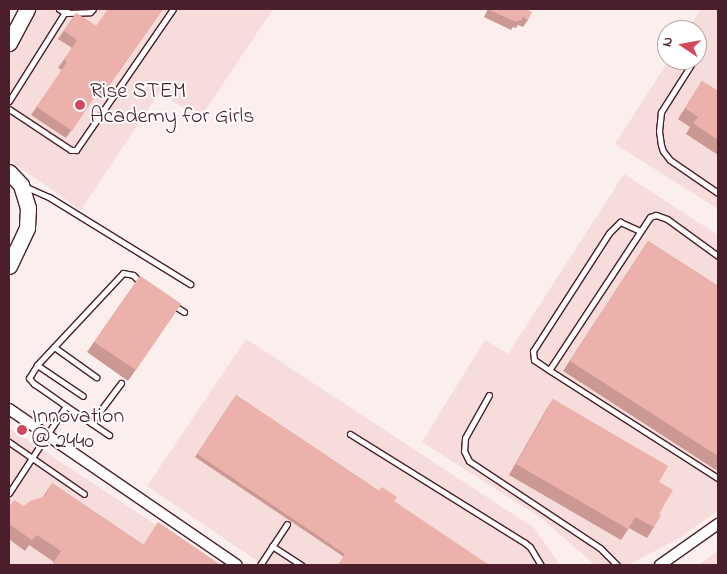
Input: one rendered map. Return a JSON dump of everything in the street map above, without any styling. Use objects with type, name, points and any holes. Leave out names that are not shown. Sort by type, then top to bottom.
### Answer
[{"type":"street","points":[[9,43],[27,9]]},
{"type":"street","points":[[9,172],[21,185],[28,208],[28,228],[9,266]]},
{"type":"street","points":[[9,409],[237,565]]},
{"type":"street","points":[[660,565],[718,524]]},
{"type":"lane","points":[[60,9],[90,12],[93,9]]},
{"type":"lane","points":[[9,109],[71,150],[76,150],[173,9]]},
{"type":"lane","points":[[9,101],[66,11]]},
{"type":"lane","points":[[688,70],[661,112],[659,131],[661,145],[670,160],[718,194]]},
{"type":"lane","points":[[21,185],[49,197],[190,284]]},
{"type":"lane","points":[[549,370],[650,216],[660,216],[718,256]]},
{"type":"lane","points":[[640,231],[620,222],[609,233],[533,351],[534,360],[718,478]]},
{"type":"lane","points":[[109,435],[47,395],[29,378],[37,365],[123,274],[133,275],[144,286]]},
{"type":"lane","points":[[168,302],[184,312]]},
{"type":"lane","points":[[54,347],[96,377]]},
{"type":"lane","points":[[37,365],[83,396]]},
{"type":"lane","points":[[91,423],[121,383]]},
{"type":"lane","points":[[489,395],[465,438],[464,451],[469,461],[600,548],[617,565]]},
{"type":"lane","points":[[9,493],[66,406]]},
{"type":"lane","points":[[350,434],[525,543],[530,547],[540,565]]},
{"type":"lane","points":[[9,442],[84,494]]},
{"type":"lane","points":[[260,565],[287,524]]},
{"type":"lane","points":[[272,546],[301,565]]},
{"type":"shaded area","name":"Rise STEM Academy for Girls","points":[[36,9],[273,9],[200,118],[159,93],[81,210],[9,160],[9,53]]},
{"type":"shaded area","points":[[701,9],[718,9],[718,209],[615,144],[663,70],[707,70],[707,20],[694,20]]},
{"type":"shaded area","points":[[624,174],[718,235],[718,511],[676,540],[628,565],[595,565],[541,518],[422,442],[485,340],[508,354]]},
{"type":"shaded area","points":[[246,339],[534,528],[560,565],[263,565],[147,486]]},
{"type":"shaded area","points":[[9,428],[217,565],[9,565]]},
{"type":"shaded area","points":[[718,550],[718,565],[699,565]]},
{"type":"building","points":[[108,9],[163,9],[106,89],[102,86],[72,131],[37,107],[67,62],[64,60],[77,40],[64,31],[76,13],[96,26]]},
{"type":"building","points":[[490,9],[526,9],[532,12],[528,20],[523,17],[521,21],[518,20],[516,22]]},
{"type":"building","points":[[702,81],[718,91],[718,140],[693,123],[698,117],[685,108]]},
{"type":"building","points":[[648,241],[718,286],[718,456],[570,361]]},
{"type":"building","points":[[140,276],[181,304],[136,370],[94,342]]},
{"type":"building","points":[[236,395],[379,491],[382,487],[397,497],[394,501],[489,565],[338,565],[345,554],[197,454]]},
{"type":"building","points":[[553,399],[668,466],[659,482],[673,490],[654,527],[635,517],[628,529],[516,464]]},
{"type":"building","points":[[52,483],[143,545],[158,522],[221,565],[52,565],[61,551],[37,535],[32,540],[9,524],[9,507],[14,500],[24,506],[30,501],[45,496]]},
{"type":"place","name":"Rise STEM Academy for Girls","points":[[80,105]]},
{"type":"place","name":"Innovation @ 2440","points":[[22,430]]}]
